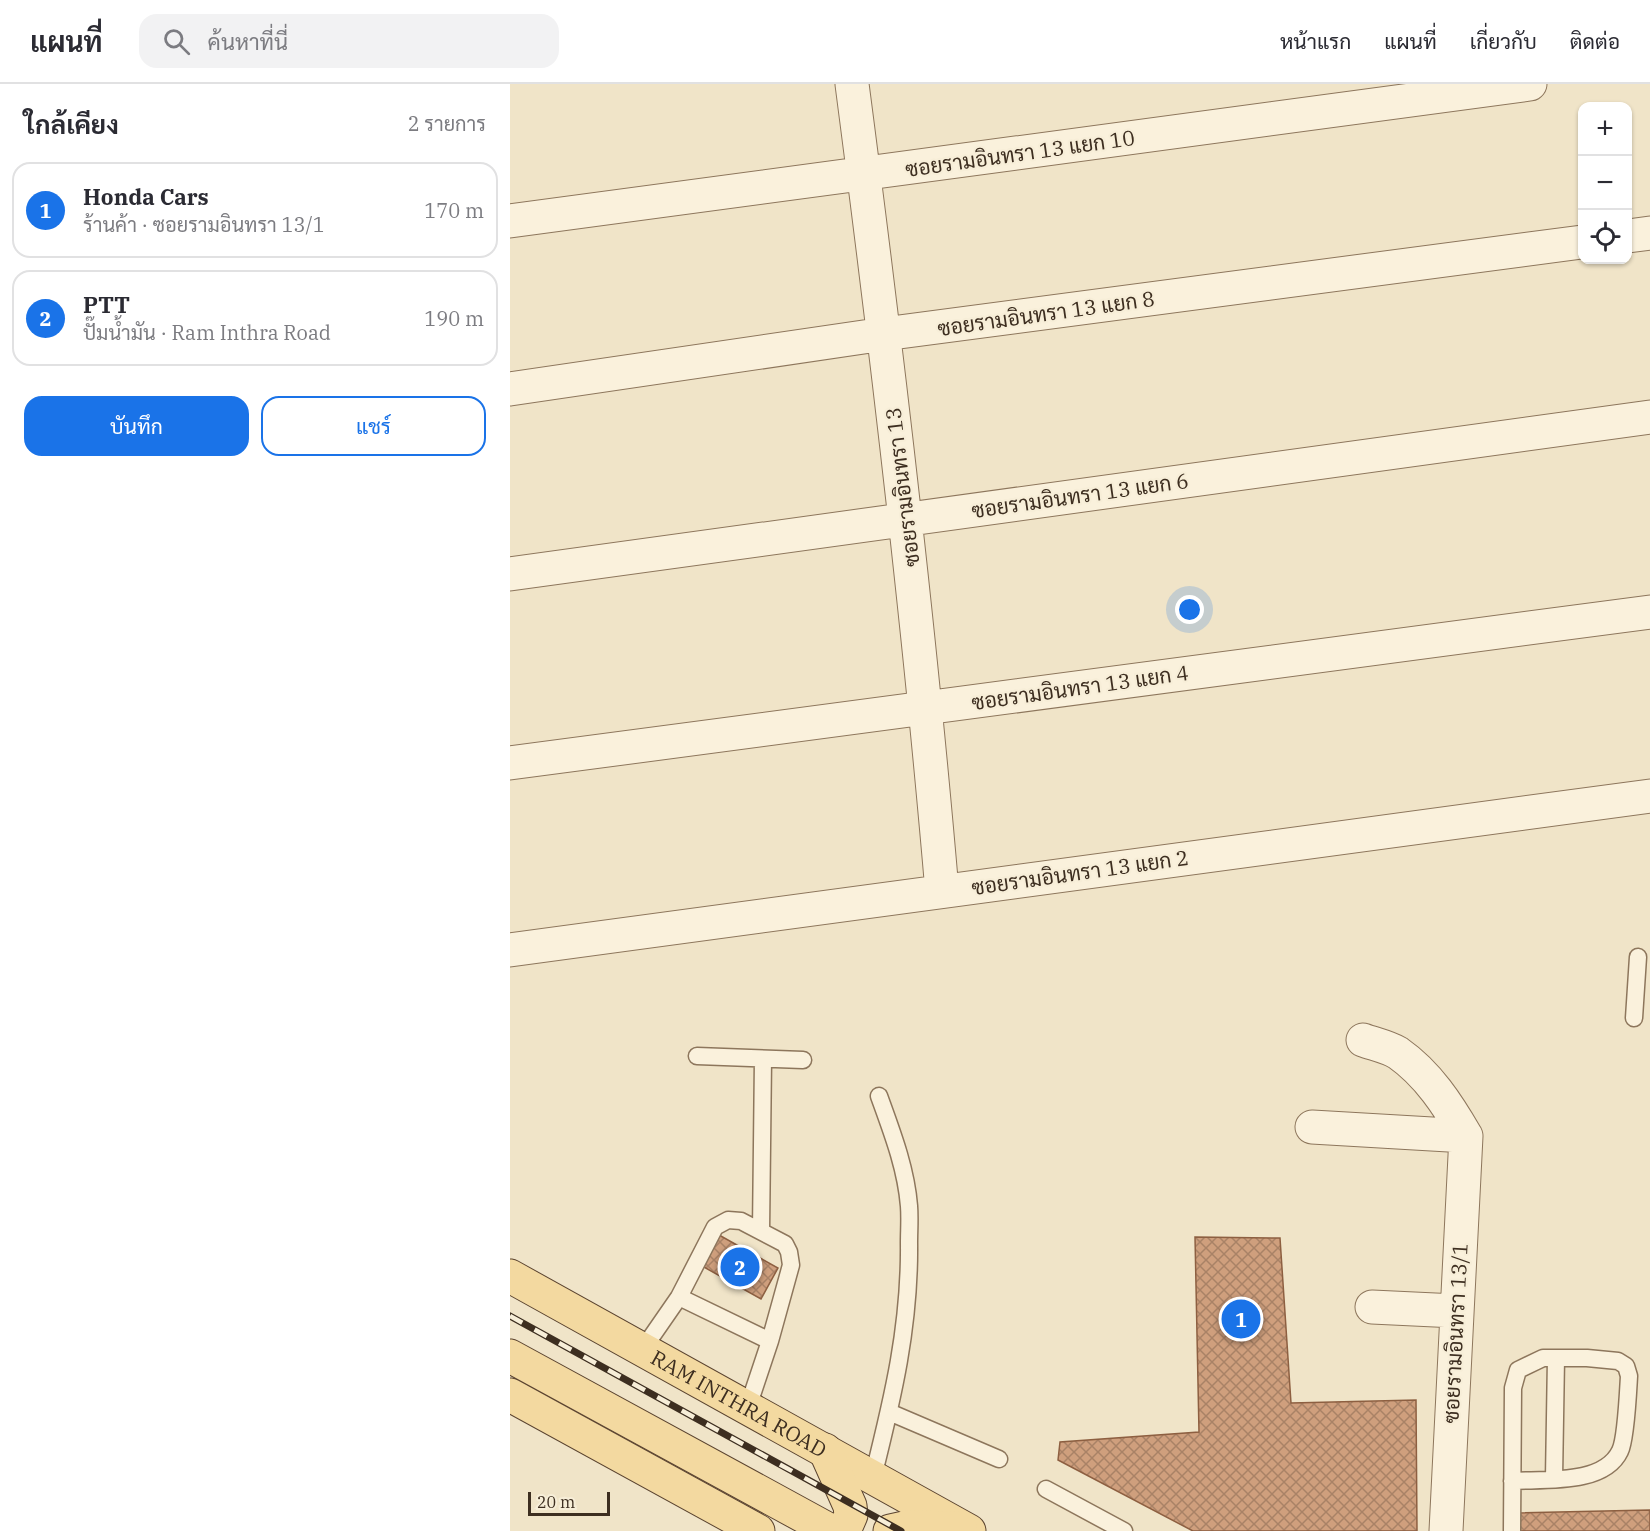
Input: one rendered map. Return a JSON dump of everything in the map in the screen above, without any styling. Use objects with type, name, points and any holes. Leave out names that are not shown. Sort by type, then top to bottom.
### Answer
[{"type":"main road","name":"RAM INTHRA ROAD","points":[[510,1275],[966,1529]]},
{"type":"main road","points":[[510,1356],[831,1531]]},
{"type":"main road","points":[[510,1395],[758,1531]]},
{"type":"main road","points":[[825,1450],[850,1506],[851,1515],[844,1531]]},
{"type":"main road","points":[[890,1531],[908,1527],[966,1529]]},
{"type":"street","name":"ซอยรามอินทรา 13","points":[[852,84],[906,519],[942,891]]},
{"type":"street","name":"ซอยรามอินทรา 13 แยก 10","points":[[510,221],[1530,84]]},
{"type":"street","points":[[1632,235],[1650,233]]},
{"type":"street","name":"ซอยรามอินทรา 13 แยก 8","points":[[510,389],[884,334],[1578,243]]},
{"type":"street","name":"ซอยรามอินทรา 13 แยก 6","points":[[510,574],[1650,417]]},
{"type":"street","name":"ซอยรามอินทรา 13 แยก 4","points":[[510,763],[1650,612]]},
{"type":"street","name":"ซอยรามอินทรา 13 แยก 2","points":[[510,950],[1650,796]]},
{"type":"street","points":[[1363,1040],[1396,1052],[1421,1073],[1448,1104],[1466,1136]]},
{"type":"street","points":[[1312,1127],[1466,1136]]},
{"type":"street","name":"ซอยรามอินทรา 13/1","points":[[1446,1531],[1466,1136]]},
{"type":"street","points":[[1372,1307],[1456,1311]]},
{"type":"lane","points":[[1634,1018],[1638,957]]},
{"type":"lane","points":[[697,1056],[803,1060]]},
{"type":"lane","points":[[762,1231],[763,1059]]},
{"type":"lane","points":[[873,1477],[904,1336],[910,1286],[909,1206],[898,1147],[879,1096]]},
{"type":"lane","points":[[643,1349],[679,1297],[715,1227],[728,1220],[741,1221],[786,1244],[791,1264],[770,1341],[748,1407]]},
{"type":"lane","points":[[679,1297],[770,1341]]},
{"type":"lane","points":[[1512,1481],[1575,1478],[1600,1472],[1612,1464],[1621,1449],[1629,1377],[1626,1366],[1618,1360],[1543,1358],[1518,1370],[1513,1388],[1512,1481],[1512,1531]]},
{"type":"lane","points":[[1554,1478],[1556,1358]]},
{"type":"lane","points":[[889,1412],[999,1459]]},
{"type":"lane","points":[[1046,1489],[1124,1531]]},
{"type":"building","points":[[719,1235],[778,1268],[761,1299],[702,1266]]},
{"type":"building","points":[[1195,1237],[1280,1238],[1291,1403],[1416,1400],[1417,1531],[1193,1531],[1058,1460],[1060,1442],[1199,1432]]},
{"type":"building","points":[[1650,1510],[1650,1531],[1516,1531],[1516,1513]]},
{"type":"railway","points":[[510,1316],[901,1531]]},
{"type":"place","name":"PTT","points":[[740,1267]]},
{"type":"place","name":"Honda Cars","points":[[1241,1319]]}]
